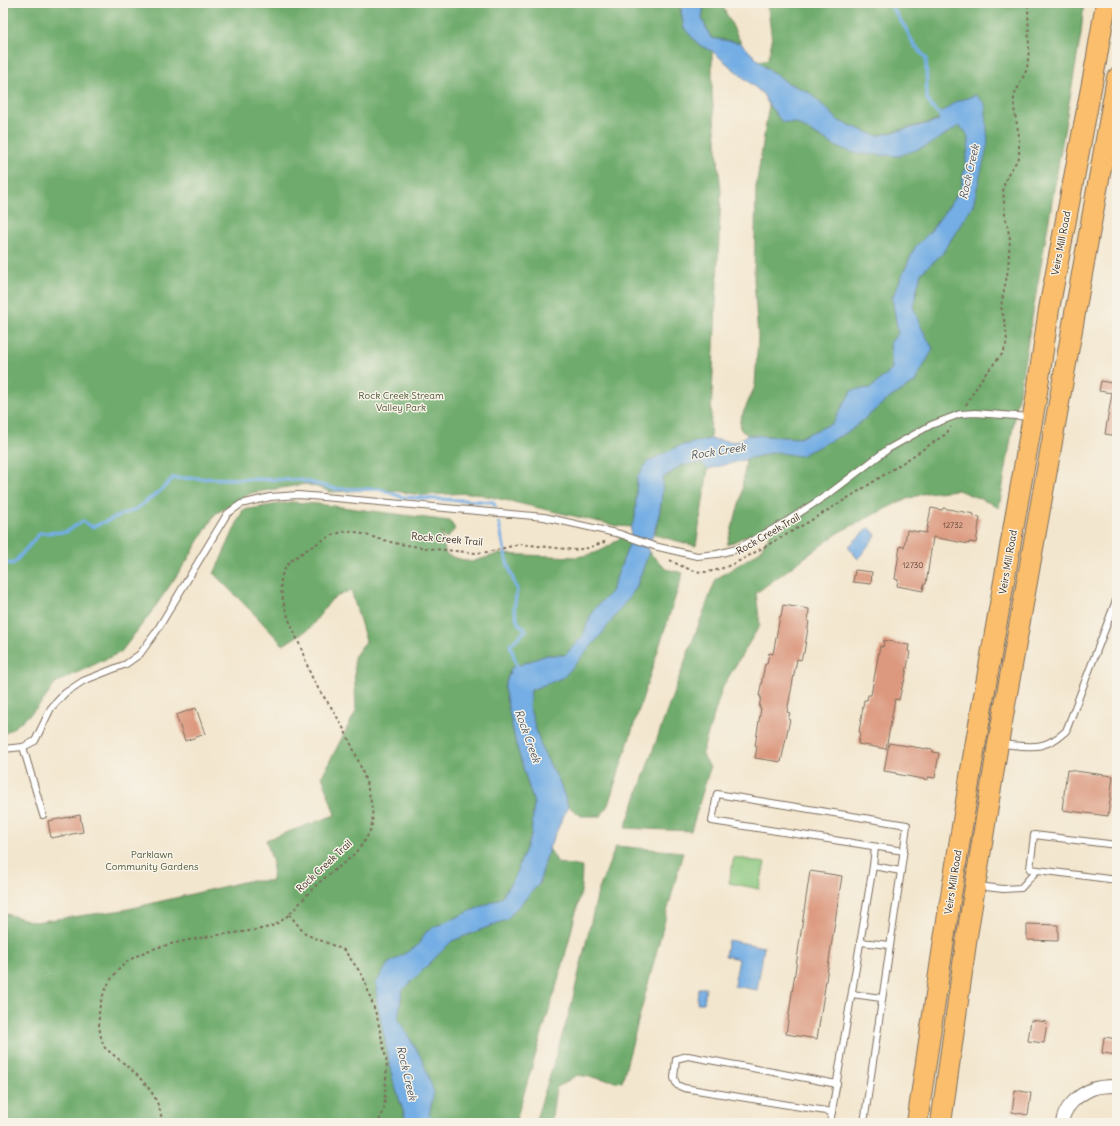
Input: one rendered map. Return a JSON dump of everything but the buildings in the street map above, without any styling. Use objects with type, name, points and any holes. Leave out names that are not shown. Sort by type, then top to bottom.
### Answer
[{"type":"main road","name":"Veirs Mill Road","points":[[917,1123],[972,765],[1034,408],[1049,309],[1106,3]]},
{"type":"main road","points":[[941,1123],[967,936],[998,744],[1117,78]]},
{"type":"main road","points":[[1083,128],[1107,133]]},
{"type":"main road","points":[[1034,408],[1059,403]]},
{"type":"main road","points":[[945,933],[967,936]]},
{"type":"street","points":[[1062,1123],[1063,1117],[1071,1103],[1092,1089],[1117,1086]]},
{"type":"lane","points":[[3,749],[23,746],[35,741],[52,708],[65,693],[83,681],[126,664],[140,654],[156,632],[227,514],[242,504],[270,497],[298,495],[544,517],[620,534],[653,545],[697,556],[716,554],[737,549],[784,523],[830,493],[888,449],[930,425],[960,414],[1034,408]]},
{"type":"lane","points":[[998,744],[1037,747],[1056,740],[1066,731],[1117,598]]},
{"type":"lane","points":[[23,746],[43,815]]},
{"type":"lane","points":[[864,1123],[904,851],[907,825],[717,794],[712,821],[904,851]]},
{"type":"lane","points":[[1117,845],[1034,835],[1030,869],[1117,880]]},
{"type":"lane","points":[[830,1123],[875,847]]},
{"type":"lane","points":[[873,866],[900,871]]},
{"type":"lane","points":[[975,886],[1003,890],[1021,888],[1037,870]]},
{"type":"lane","points":[[860,942],[890,945]]},
{"type":"lane","points":[[852,994],[882,998]]},
{"type":"lane","points":[[832,1112],[781,1105],[684,1088],[677,1085],[674,1078],[676,1059],[688,1056],[837,1084]]},
{"type":"path","name":"Rock Creek Trail","points":[[653,545],[662,555],[682,567],[690,569],[705,572],[735,564],[836,506],[946,434],[982,378],[1003,353],[1007,342],[1006,329],[1000,306],[1008,270],[1010,239],[1005,215],[1003,188],[1008,172],[1018,158],[1019,136],[1014,108],[1014,96],[1027,68],[1029,49],[1028,3]]},
{"type":"path","name":"Rock Creek Trail","points":[[162,1123],[157,1102],[144,1081],[105,1048],[102,1042],[100,1036],[99,1009],[106,987],[123,965],[144,951],[155,947],[186,941],[265,928],[283,920],[317,884],[355,853],[370,831],[372,823],[372,809],[369,795],[360,768],[337,716],[318,688],[310,673],[289,617],[281,585],[284,569],[293,559],[333,535],[346,531],[352,531],[394,543],[425,548],[476,553],[488,552],[520,544],[576,550],[598,545],[620,534]]},
{"type":"path","points":[[289,914],[305,934],[344,950],[363,976],[377,1017],[387,1063],[384,1110],[378,1123]]},
{"type":"green space","name":"Rock Creek Stream Valley Park","points":[[3,3],[679,3],[684,28],[699,45],[712,51],[712,96],[721,192],[710,439],[679,446],[637,478],[635,518],[631,527],[617,526],[474,493],[422,495],[381,489],[331,492],[306,484],[251,493],[215,514],[188,559],[153,610],[121,652],[55,683],[39,706],[3,735]]},
{"type":"green space","points":[[704,3],[721,3],[741,43],[711,38],[702,19]]},
{"type":"green space","points":[[764,3],[1084,3],[1081,34],[999,508],[958,490],[926,493],[901,501],[841,531],[756,593],[760,625],[723,686],[702,753],[710,768],[691,831],[625,828],[716,579],[759,552],[779,520],[727,545],[741,498],[746,459],[775,452],[800,455],[850,431],[888,399],[914,383],[933,349],[920,325],[913,306],[921,273],[942,254],[973,205],[976,95],[955,102],[939,114],[939,120],[877,136],[839,121],[810,93],[786,82],[758,61],[768,59],[772,41],[768,9]]},
{"type":"green space","points":[[769,105],[782,122],[796,123],[839,148],[927,146],[959,126],[966,132],[969,142],[961,189],[930,232],[915,247],[892,298],[898,333],[890,343],[892,369],[871,388],[852,390],[833,423],[799,438],[748,435],[741,430],[740,420],[755,386],[758,337],[754,279],[756,187]]},
{"type":"green space","points":[[701,463],[708,469],[696,546],[655,535],[661,505],[663,478],[682,465]]},
{"type":"green space","points":[[291,502],[318,504],[450,521],[455,529],[446,539],[441,532],[446,555],[471,562],[498,554],[576,557],[600,551],[621,537],[630,542],[611,592],[593,610],[582,637],[565,655],[547,655],[511,668],[504,688],[516,744],[534,804],[531,836],[514,878],[501,898],[434,927],[426,932],[417,946],[388,964],[377,1002],[393,1080],[407,1123],[3,1123],[3,913],[34,922],[124,910],[247,881],[272,881],[273,863],[266,840],[335,815],[322,776],[356,711],[354,657],[366,641],[351,590],[332,599],[309,629],[283,645],[214,574],[243,510]]},
{"type":"green space","points":[[649,552],[666,569],[683,573],[608,805],[601,816],[581,816],[568,806],[559,781],[542,750],[529,706],[531,690],[564,677],[636,588]]},
{"type":"green space","points":[[616,846],[683,852],[622,1082],[577,1075],[556,1088],[551,1123],[535,1123],[570,1010],[598,892]]},
{"type":"green space","points":[[549,848],[558,863],[582,867],[581,892],[563,964],[515,1123],[438,1123],[438,1121],[429,1115],[398,1019],[402,991],[452,941],[506,920],[539,884]]},
{"type":"green space","points":[[734,857],[765,863],[759,889],[729,883]]},
{"type":"water","name":"Rock Creek","points":[[683,3],[704,3],[702,19],[711,38],[741,43],[765,67],[786,82],[810,93],[839,121],[877,136],[938,121],[939,114],[955,102],[976,95],[985,104],[988,143],[973,205],[942,254],[921,273],[913,306],[920,325],[933,349],[914,383],[888,399],[850,431],[800,456],[775,452],[708,469],[701,463],[682,465],[663,478],[661,505],[657,522],[647,548],[649,552],[636,588],[601,635],[564,677],[531,690],[529,706],[542,750],[559,781],[568,806],[549,848],[539,884],[506,920],[452,941],[402,991],[398,1019],[422,1059],[434,1092],[429,1115],[438,1121],[438,1123],[407,1123],[393,1080],[377,1002],[376,983],[388,964],[417,946],[426,932],[434,927],[501,898],[514,878],[531,836],[534,804],[516,744],[504,688],[511,668],[547,655],[565,655],[582,637],[593,610],[611,592],[630,542],[631,527],[635,518],[637,478],[647,462],[679,446],[710,439],[736,442],[748,435],[799,438],[833,423],[852,390],[871,388],[892,369],[890,343],[898,333],[892,298],[915,247],[930,232],[961,189],[969,142],[966,132],[959,126],[927,146],[899,156],[858,154],[839,148],[796,123],[782,122],[769,105],[763,94],[712,51],[699,45],[684,28],[681,11]]},
{"type":"water","points":[[869,527],[876,535],[858,559],[848,547]]},
{"type":"water","points":[[728,940],[764,947],[757,990],[734,986],[739,959],[725,956]]},
{"type":"water","points":[[698,988],[706,988],[704,1003],[697,1003]]},
{"type":"waterway","points":[[889,3],[906,29],[914,45],[926,58],[927,99],[934,110],[939,114]]},
{"type":"waterway","points":[[3,562],[13,564],[40,533],[66,532],[83,521],[92,527],[136,509],[159,492],[173,478],[300,480],[336,489],[379,489],[402,497],[493,502],[495,506]]},
{"type":"waterway","points":[[499,523],[507,562],[517,590],[514,608],[518,623],[526,630],[510,645],[518,669]]},
{"type":"park label","name":"Parklawn Community Gardens","points":[[152,860]]}]
